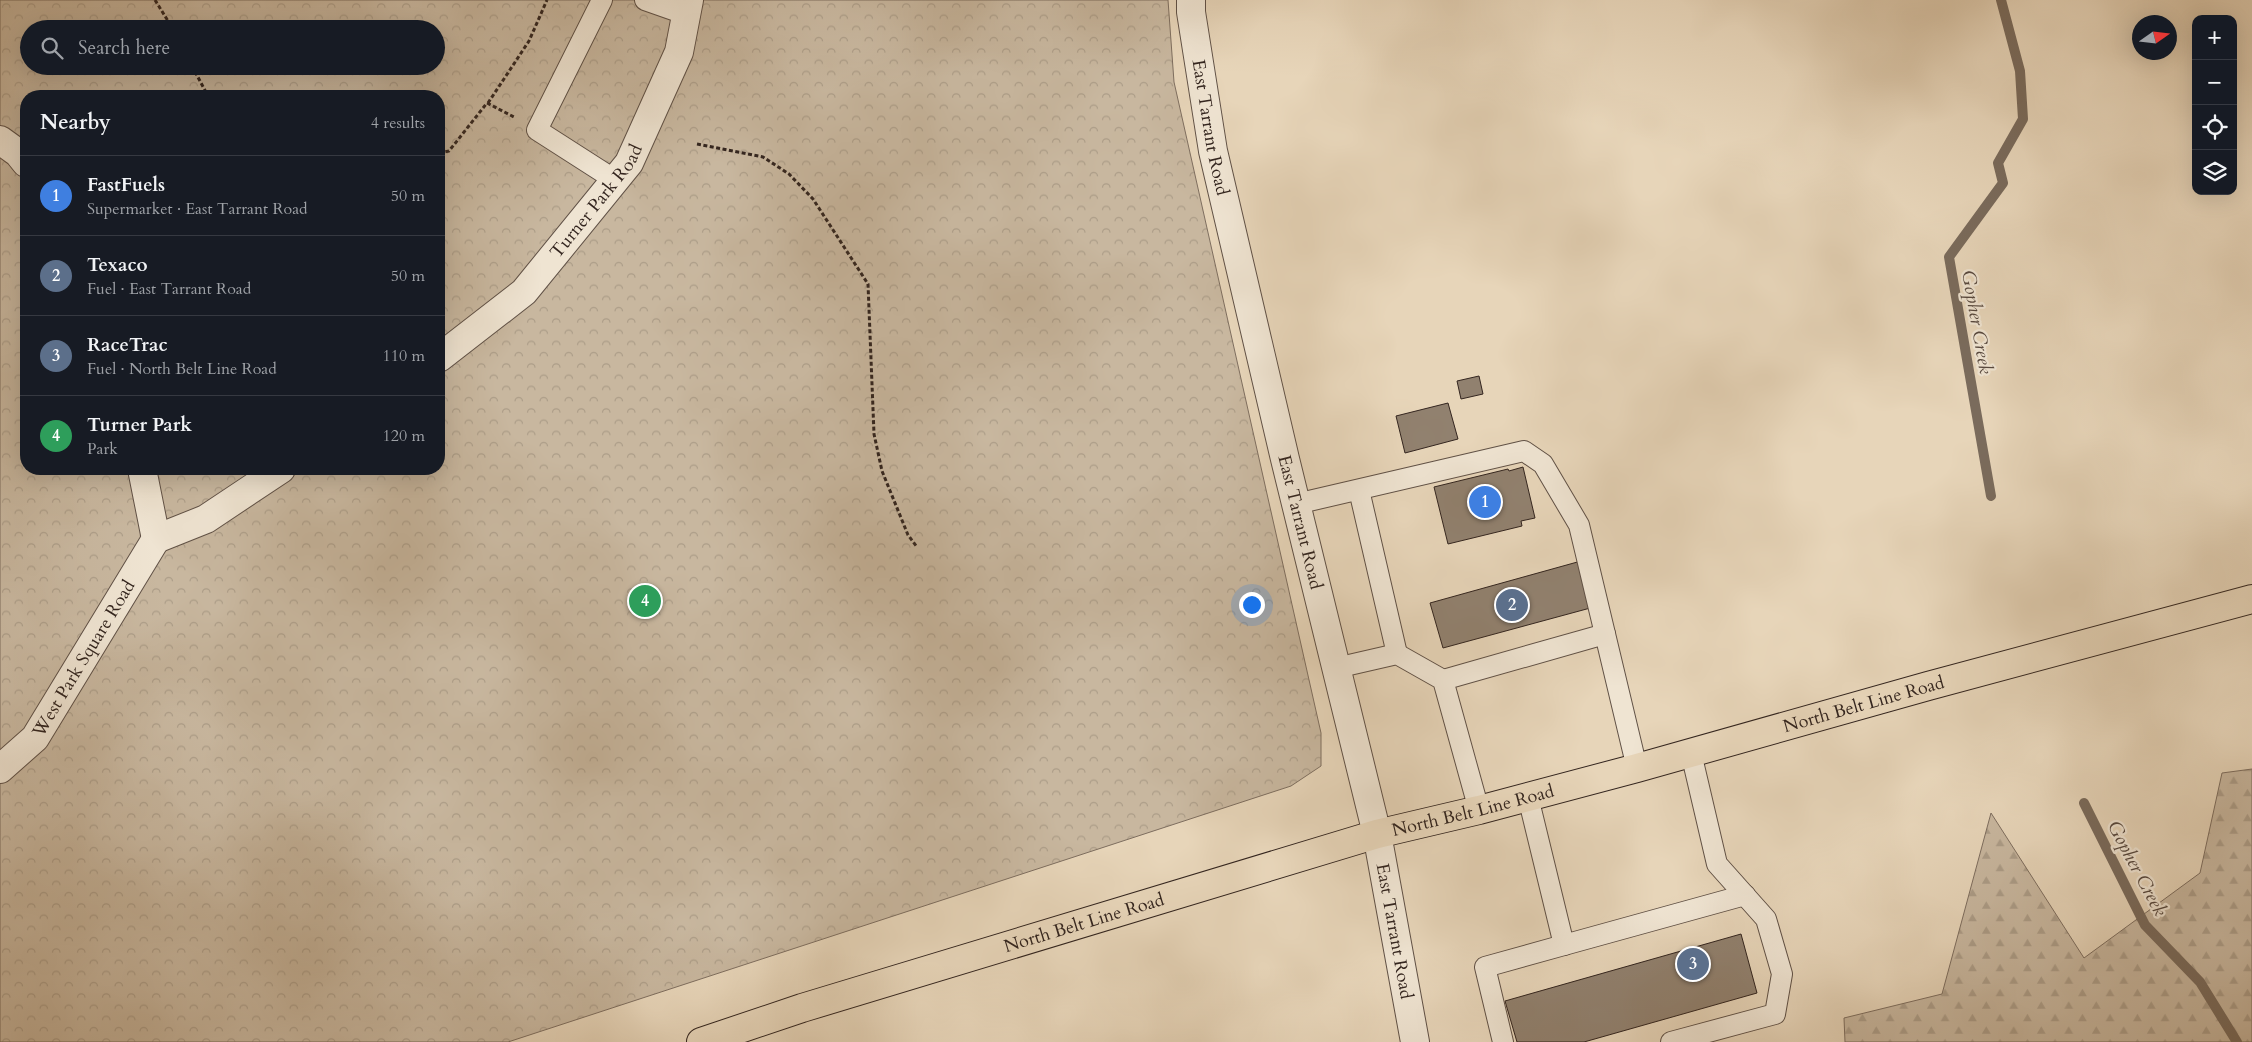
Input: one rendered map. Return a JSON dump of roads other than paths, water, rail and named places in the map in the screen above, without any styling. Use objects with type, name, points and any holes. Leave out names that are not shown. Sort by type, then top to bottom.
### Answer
[{"type":"main road","name":"North Belt Line Road","points":[[701,1042],[802,1008],[1377,834],[1479,810],[1637,768],[1928,686],[2252,599]]},
{"type":"street","name":"East Tarrant Road","points":[[1191,0],[1191,12],[1213,151],[1296,504],[1377,834],[1415,1042]]},
{"type":"street","name":"Turner Park Road","points":[[445,353],[524,292],[629,163],[679,52],[687,7]]},
{"type":"street","points":[[0,140],[20,155]]},
{"type":"street","points":[[143,475],[156,539],[206,519],[273,475]]},
{"type":"street","name":"West Park Square Road","points":[[0,769],[35,738],[156,539]]},
{"type":"lane","points":[[602,0],[538,130],[615,180]]},
{"type":"lane","points":[[645,0],[687,7]]},
{"type":"lane","points":[[1296,504],[1524,451],[1543,464],[1579,525],[1637,768]]},
{"type":"lane","points":[[1359,490],[1397,654]]},
{"type":"lane","points":[[1443,680],[1605,634]]},
{"type":"lane","points":[[1336,668],[1397,654],[1443,680],[1479,810]]},
{"type":"lane","points":[[1670,1042],[1775,1014],[1782,974],[1766,919],[1717,864],[1691,753]]},
{"type":"lane","points":[[1528,797],[1564,945]]},
{"type":"lane","points":[[1503,1042],[1486,967],[1745,895]]},
{"type":"waterway","name":"Gopher Creek","points":[[1991,496],[1949,257],[2003,183],[1998,163],[2023,119],[2020,71],[2001,0]]},
{"type":"waterway","name":"Gopher Creek","points":[[2084,803],[2145,925],[2200,982],[2237,1042]]},
{"type":"place","name":"FastFuels","points":[[1485,502]]},
{"type":"place","name":"Turner Park","points":[[645,601]]},
{"type":"place","name":"Texaco","points":[[1512,605]]},
{"type":"place","name":"RaceTrac","points":[[1693,964]]}]
